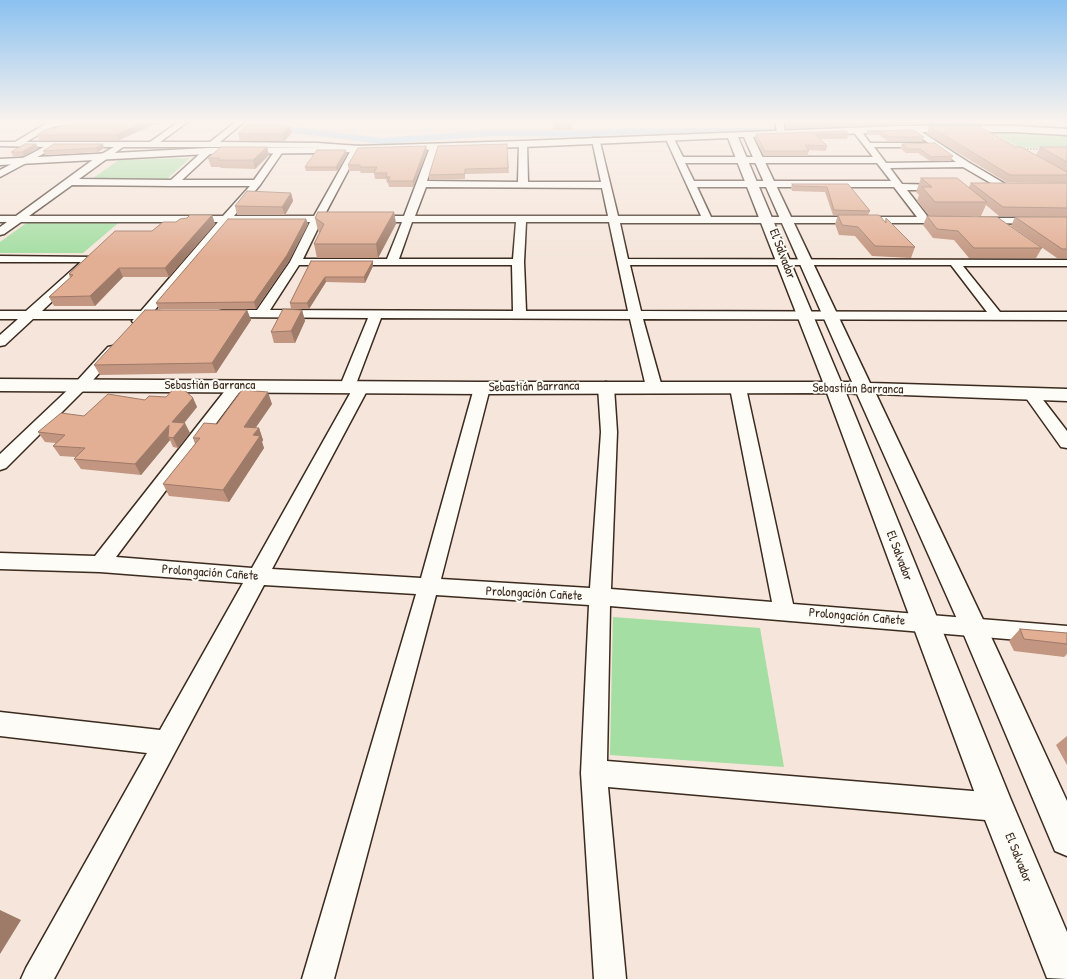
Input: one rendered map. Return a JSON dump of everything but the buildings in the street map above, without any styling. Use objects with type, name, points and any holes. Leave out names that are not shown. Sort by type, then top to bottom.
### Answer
[{"type":"street","points":[[0,174],[12,167]]},
{"type":"street","points":[[0,232],[21,219],[90,167]]},
{"type":"street","points":[[174,183],[191,167]]},
{"type":"street","points":[[130,331],[257,183],[268,167]]},
{"type":"street","points":[[261,314],[296,262],[317,219],[346,167]]},
{"type":"street","points":[[392,262],[427,167]]},
{"type":"street","points":[[522,167],[522,184]]},
{"type":"street","points":[[602,167],[624,262],[634,314],[654,387]]},
{"type":"street","points":[[683,167],[707,219]]},
{"type":"street","name":"El Salvador","points":[[754,167],[796,263],[831,315],[863,388],[974,628],[1067,839]]},
{"type":"street","points":[[883,167],[925,220]]},
{"type":"street","points":[[970,167],[1008,187],[983,187]]},
{"type":"street","points":[[70,182],[257,183]]},
{"type":"street","points":[[422,184],[606,185]]},
{"type":"street","points":[[692,184],[955,188]]},
{"type":"street","points":[[984,212],[1009,231]]},
{"type":"street","points":[[0,218],[347,219]]},
{"type":"street","points":[[362,219],[408,218],[521,220],[613,218],[956,220]]},
{"type":"street","points":[[121,229],[131,219]]},
{"type":"street","points":[[520,314],[518,262],[521,220]]},
{"type":"street","points":[[972,221],[1067,222]]},
{"type":"street","points":[[0,342],[101,249]]},
{"type":"street","points":[[1041,254],[1067,273]]},
{"type":"street","points":[[0,259],[91,259]]},
{"type":"street","points":[[296,262],[518,262]]},
{"type":"street","points":[[624,262],[1067,263]]},
{"type":"street","points":[[954,262],[996,315]]},
{"type":"street","name":"El Salvador","points":[[796,263],[806,315],[996,807],[1067,978]]},
{"type":"street","points":[[0,315],[176,314]]},
{"type":"street","points":[[214,314],[1067,316]]},
{"type":"street","points":[[37,979],[167,743],[355,386],[376,314]]},
{"type":"street","points":[[0,464],[80,386],[120,342]]},
{"type":"street","name":"Sebastián Barranca","points":[[0,385],[355,386],[482,388],[863,388],[1032,395],[1067,395]]},
{"type":"street","points":[[100,564],[236,386]]},
{"type":"street","points":[[606,387],[609,432],[600,597],[594,773],[610,979]]},
{"type":"street","points":[[318,979],[428,588],[482,388]]},
{"type":"street","points":[[738,388],[784,611]]},
{"type":"street","points":[[1032,395],[1067,443]]},
{"type":"street","name":"Prolongación Cañete","points":[[0,561],[100,564],[428,588],[600,597],[1067,635]]},
{"type":"street","points":[[0,724],[167,743]]},
{"type":"street","points":[[594,773],[996,807]]},
{"type":"green space","points":[[109,167],[180,167],[167,179],[93,178]]},
{"type":"green space","points":[[32,219],[123,219],[83,253],[0,253],[0,242]]},
{"type":"green space","points":[[613,617],[760,628],[784,767],[610,755]]}]
